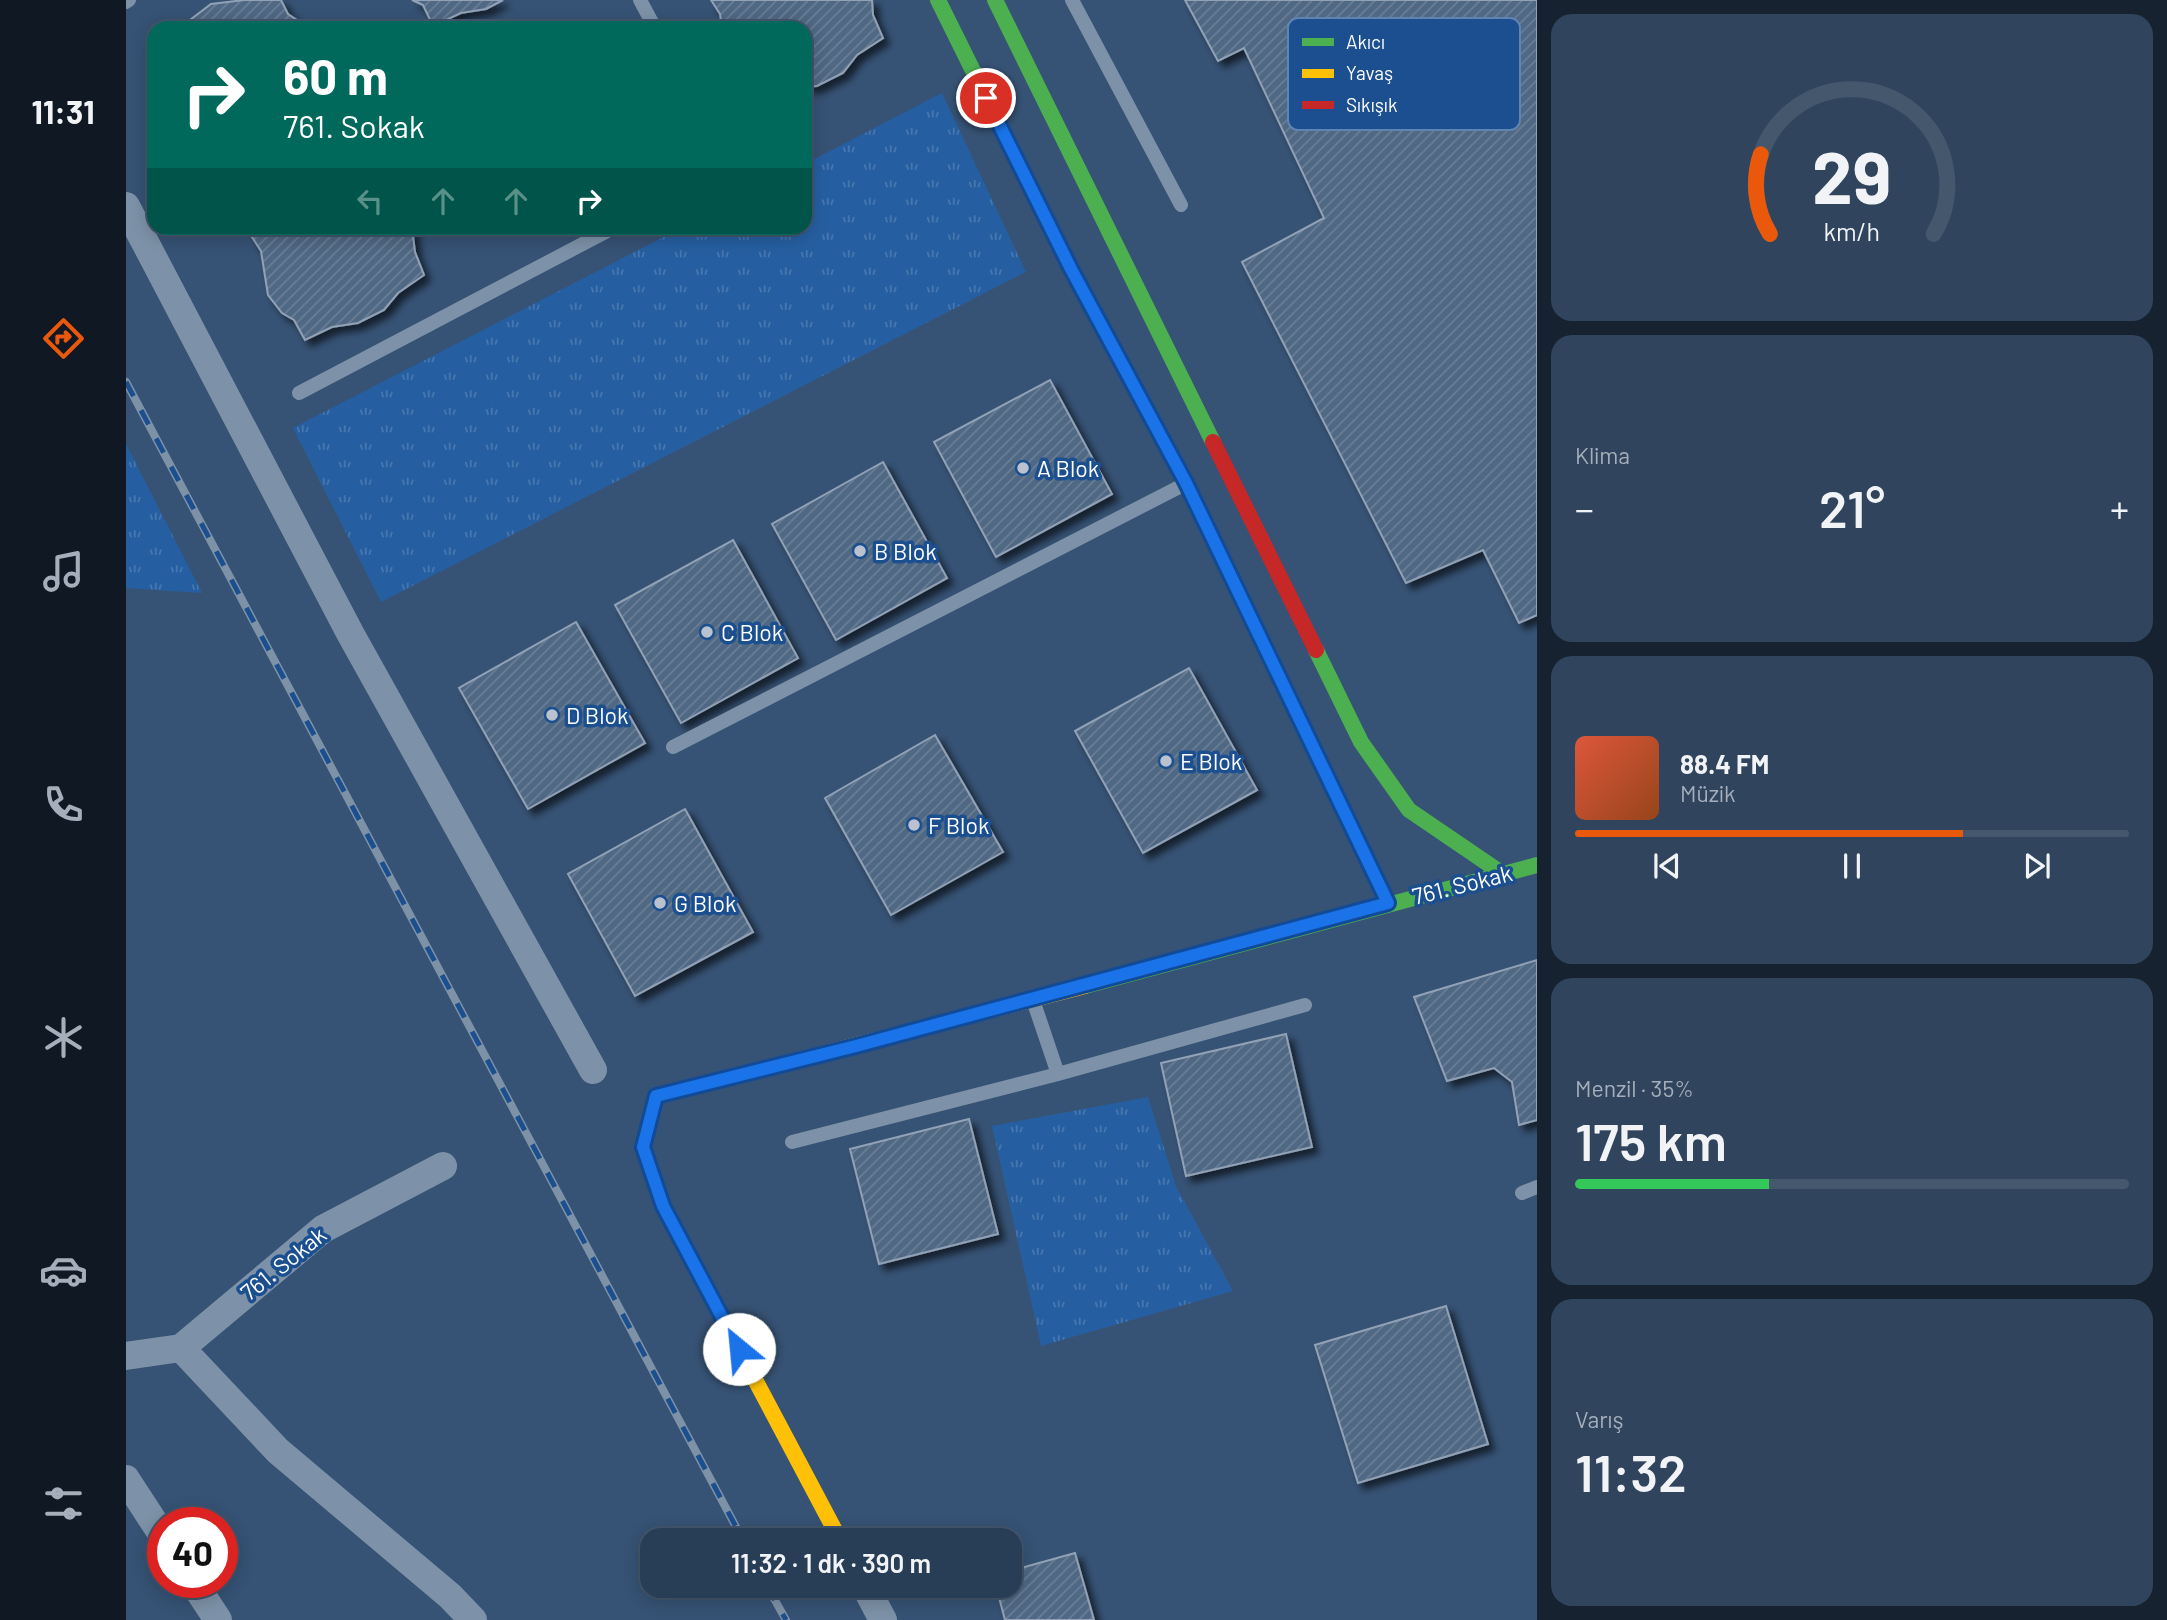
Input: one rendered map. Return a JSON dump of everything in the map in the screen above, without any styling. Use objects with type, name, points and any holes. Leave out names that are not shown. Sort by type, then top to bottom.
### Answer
[{"type":"street","points":[[938,0],[1071,269],[1186,483],[1388,903]]},
{"type":"street","points":[[995,0],[1361,742],[1409,810],[1503,874]]},
{"type":"street","points":[[126,206],[350,633],[593,1070]]},
{"type":"street","name":"761. Sokak","points":[[835,1528],[663,1206],[643,1147],[656,1096],[1537,865]]},
{"type":"street","name":"761. Sokak","points":[[181,1348],[323,1229],[443,1166]]},
{"type":"street","points":[[126,1356],[181,1348],[278,1451],[450,1596],[472,1620]]},
{"type":"street","points":[[126,1479],[147,1511]]},
{"type":"street","points":[[204,1598],[218,1620]]},
{"type":"street","points":[[871,1598],[883,1620]]},
{"type":"lane","points":[[640,0],[652,21]]},
{"type":"lane","points":[[1072,0],[1181,205]]},
{"type":"lane","points":[[299,393],[600,235]]},
{"type":"lane","points":[[673,747],[1186,483]]},
{"type":"lane","points":[[1033,999],[1058,1074]]},
{"type":"lane","points":[[792,1142],[1058,1074],[1305,1005]]},
{"type":"lane","points":[[1522,1193],[1537,1187]]},
{"type":"green space","points":[[942,93],[1026,272],[381,602],[293,428],[667,235],[812,235],[812,160]]},
{"type":"green space","points":[[126,444],[202,593],[126,588]]},
{"type":"green space","points":[[1148,1097],[1176,1186],[1233,1291],[1041,1346],[992,1126]]},
{"type":"building","points":[[244,0],[281,0],[288,14],[298,21],[190,21],[211,4]]},
{"type":"building","points":[[412,0],[503,0],[486,9],[461,13],[444,21],[431,21],[423,5]]},
{"type":"building","points":[[711,0],[872,0],[873,15],[883,38],[857,55],[843,73],[812,86],[812,21],[721,21],[720,14]]},
{"type":"building","points":[[1185,0],[1537,0],[1537,615],[1519,623],[1483,550],[1406,583],[1242,262],[1324,218],[1244,48],[1218,61]]},
{"type":"building","points":[[413,235],[415,252],[424,275],[398,293],[384,310],[358,323],[332,327],[305,340],[294,320],[282,313],[268,295],[261,251],[252,237]]},
{"type":"building","name":"A Blok","points":[[1050,380],[1112,494],[996,557],[934,442]]},
{"type":"building","name":"B Blok","points":[[883,462],[947,578],[836,640],[772,524]]},
{"type":"building","name":"C Blok","points":[[733,540],[798,658],[681,723],[615,605]]},
{"type":"building","name":"D Blok","points":[[576,622],[645,743],[528,809],[459,688]]},
{"type":"building","name":"E Blok","points":[[1189,668],[1257,790],[1143,853],[1075,731]]},
{"type":"building","name":"F Blok","points":[[935,735],[1003,852],[891,915],[825,798]]},
{"type":"building","name":"G Blok","points":[[685,809],[753,932],[635,996],[568,874]]},
{"type":"building","points":[[1537,960],[1537,1120],[1519,1125],[1512,1082],[1494,1068],[1447,1081],[1414,997]]},
{"type":"building","points":[[1286,1034],[1312,1147],[1186,1176],[1161,1063]]},
{"type":"building","points":[[969,1119],[998,1234],[879,1264],[850,1149]]},
{"type":"building","points":[[1446,1306],[1488,1444],[1358,1483],[1315,1345]]},
{"type":"building","points":[[1075,1553],[1094,1620],[1005,1620],[999,1598],[1022,1598],[1022,1568]]},
{"type":"railway","points":[[126,382],[737,1528]]},
{"type":"railway","points":[[774,1598],[786,1620]]},
{"type":"traffic: fast","points":[[938,0],[1071,269],[1186,483],[1297,714]]},
{"type":"traffic: fast","points":[[995,0],[1213,442]]},
{"type":"traffic: fast","points":[[1316,650],[1361,742],[1409,810],[1503,874]]},
{"type":"traffic: fast","points":[[1085,986],[1537,865]]},
{"type":"traffic: slow","points":[[717,1081],[1085,986]]},
{"type":"traffic: slow","points":[[724,1321],[834,1528]]},
{"type":"traffic: jam","points":[[1213,442],[1316,650]]},
{"type":"traffic: jam","points":[[1297,714],[1388,903]]},
{"type":"traffic: jam","points":[[717,1081],[656,1096],[643,1147],[663,1206],[724,1321]]},
{"type":"place","name":"A Blok","points":[[1023,468]]},
{"type":"place","name":"B Blok","points":[[860,551]]},
{"type":"place","name":"C Blok","points":[[707,632]]},
{"type":"place","name":"D Blok","points":[[552,715]]},
{"type":"place","name":"E Blok","points":[[1166,761]]},
{"type":"place","name":"F Blok","points":[[914,825]]},
{"type":"place","name":"G Blok","points":[[660,903]]},
{"type":"route","points":[[739,1349],[663,1206],[643,1147],[656,1096],[856,1046],[1388,903],[1186,483],[1071,269],[986,98]]}]
